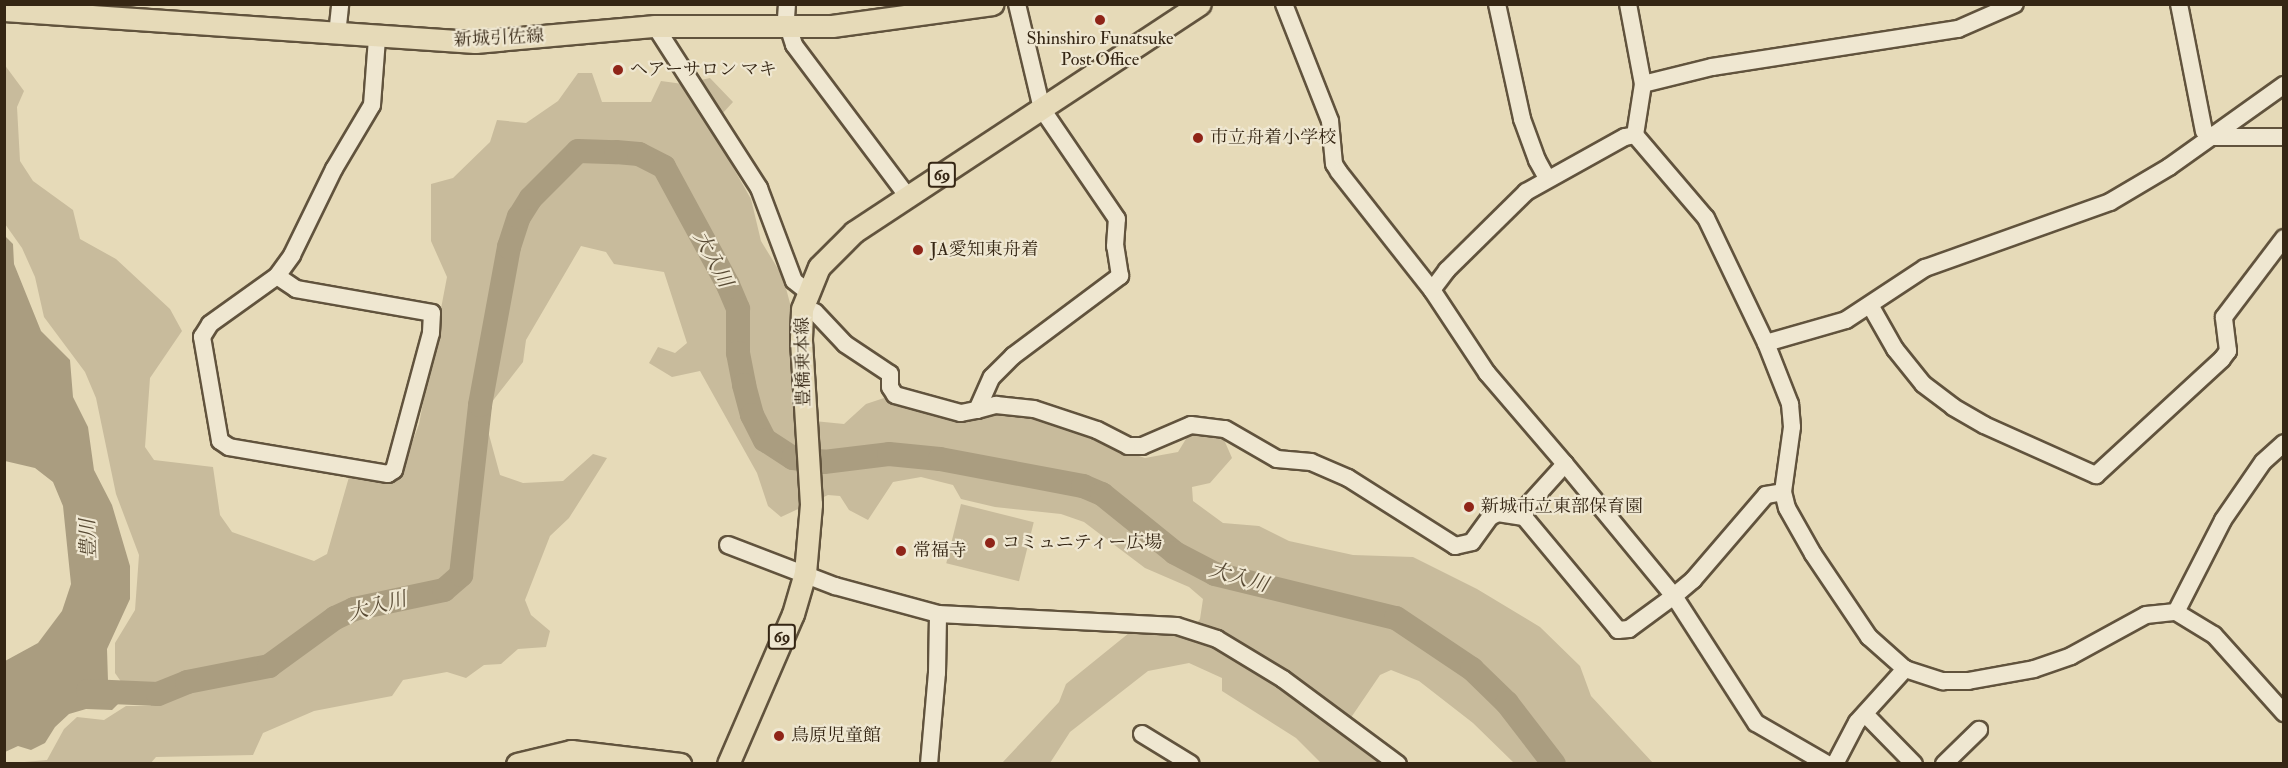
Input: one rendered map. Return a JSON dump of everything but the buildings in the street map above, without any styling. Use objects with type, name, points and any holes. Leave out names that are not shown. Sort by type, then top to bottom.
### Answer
[{"type":"main road","name":"新城引佐線","points":[[4,9],[377,38],[475,42],[655,26],[832,26],[992,4]]},
{"type":"main road","name":"豊橋乗本線","points":[[728,764],[793,614],[805,573],[811,504],[805,419],[805,300],[819,267],[838,244],[1200,4]]},
{"type":"main road","points":[[517,764],[571,751],[680,764]]},
{"type":"street","points":[[337,35],[340,4]]},
{"type":"street","points":[[787,4],[787,26],[794,45],[908,197]]},
{"type":"street","points":[[977,410],[992,377],[1013,356],[1120,276],[1115,246],[1117,219],[1042,109],[1017,4]]},
{"type":"street","points":[[1284,4],[1330,121],[1334,164],[1432,290],[1475,356],[1674,596],[1756,723],[1827,764]]},
{"type":"street","points":[[1497,4],[1522,119],[1537,160],[1547,178]]},
{"type":"street","points":[[1628,4],[1643,84],[1635,135],[1706,218],[1766,343],[1790,404],[1792,427],[1784,492],[1794,523],[1869,637],[1905,669],[1943,681],[1968,681],[2034,669],[2071,656],[2146,615],[2176,612],[2214,635],[2283,713]]},
{"type":"street","points":[[1643,84],[1712,67],[1958,29],[2015,4]]},
{"type":"street","points":[[2179,4],[2204,131],[2211,137],[2283,138]]},
{"type":"street","points":[[655,26],[759,188],[795,282],[805,300],[845,344],[890,374],[890,387],[895,395],[961,413],[996,405],[1034,409],[1097,430],[1128,446],[1142,446],[1191,425],[1225,429],[1277,459],[1311,462],[1348,478],[1455,546],[1472,542],[1490,517],[1498,513],[1524,517],[1618,630],[1629,629],[1674,596],[1693,580],[1766,495],[1784,492]]},
{"type":"street","points":[[277,276],[296,289],[432,313],[431,333],[394,470],[388,474],[229,447],[220,441],[202,337],[210,324],[277,276],[292,255],[334,169],[369,111],[377,38]]},
{"type":"street","points":[[1766,343],[1846,320],[1925,268],[2110,202],[2211,137],[2283,85]]},
{"type":"street","points":[[1432,290],[1498,217],[1547,178],[1635,135]]},
{"type":"street","points":[[1870,305],[1896,349],[1923,384],[1953,407],[2096,475],[2222,359],[2228,351],[2224,317],[2283,238]]},
{"type":"street","points":[[2176,612],[2223,520],[2263,462],[2283,443]]},
{"type":"street","points":[[1524,517],[1528,505],[1565,465]]},
{"type":"street","points":[[728,545],[835,586],[938,614],[1177,626],[1217,639],[1283,679],[1398,764]]},
{"type":"street","points":[[929,764],[937,673],[938,614]]},
{"type":"street","points":[[1835,764],[1865,714],[1905,669]]},
{"type":"street","points":[[1865,714],[1914,764]]},
{"type":"street","points":[[1944,764],[1978,730]]},
{"type":"street","points":[[1142,734],[1191,764]]},
{"type":"shaded area","points":[[4,64],[24,91],[17,107],[20,161],[33,181],[73,210],[80,239],[116,259],[170,309],[182,331],[150,378],[145,447],[154,460],[213,467],[220,515],[232,532],[314,561],[327,554],[349,477],[380,481],[401,473],[419,424],[447,277],[431,241],[431,184],[453,178],[490,142],[497,120],[526,123],[558,101],[578,73],[592,73],[602,102],[651,102],[661,81],[683,84],[710,78],[733,102],[710,127],[751,199],[761,241],[783,277],[791,307],[794,419],[844,424],[866,404],[884,398],[905,408],[950,414],[1027,412],[1094,431],[1124,451],[1145,458],[1178,452],[1189,434],[1222,435],[1232,458],[1210,483],[1192,487],[1193,501],[1223,523],[1259,526],[1289,541],[1353,555],[1413,557],[1477,589],[1540,627],[1580,666],[1591,696],[1653,763],[1514,763],[1473,723],[1419,681],[1391,670],[1380,675],[1350,719],[1349,741],[1379,763],[1321,763],[1296,738],[1222,691],[1222,678],[1189,663],[1148,671],[1070,732],[1050,763],[1002,763],[1059,702],[1066,684],[1129,633],[1188,633],[1200,619],[1203,599],[1189,587],[1145,568],[1084,522],[1061,514],[995,507],[961,499],[953,485],[921,477],[893,482],[868,520],[849,510],[840,496],[828,495],[781,517],[768,506],[757,473],[700,371],[672,377],[649,363],[658,347],[675,353],[687,343],[664,272],[614,264],[606,252],[581,246],[526,340],[523,362],[491,403],[485,420],[500,475],[523,483],[563,481],[593,454],[607,458],[569,518],[550,536],[525,600],[531,615],[550,631],[546,647],[518,649],[501,664],[484,665],[466,678],[447,672],[403,680],[392,696],[314,711],[263,733],[253,755],[156,757],[150,764],[13,763],[47,760],[64,729],[77,717],[104,720],[126,706],[151,706],[146,687],[124,686],[115,673],[115,643],[135,610],[139,555],[116,494],[96,398],[85,372],[44,317],[35,277],[22,248],[5,224]]},
{"type":"shaded area","name":"コミュニティー広場","points":[[961,504],[1034,522],[1019,581],[946,563]]},
{"type":"water","name":"豊川","points":[[4,235],[13,244],[14,264],[41,331],[70,360],[73,397],[88,427],[94,470],[112,505],[130,566],[130,599],[107,649],[108,681],[120,689],[122,700],[112,710],[86,709],[69,714],[55,727],[45,743],[31,750],[18,746],[5,752],[5,661],[38,643],[62,611],[71,584],[63,506],[53,482],[35,468],[5,461]]},
{"type":"waterway","name":"大入川","points":[[88,691],[158,694],[187,682],[269,666],[335,618],[354,609],[444,590],[461,575],[480,405],[509,247],[519,217],[531,198],[578,151],[616,152],[639,154],[664,167],[728,285],[738,309],[738,353],[744,385],[752,415],[765,440],[793,458],[824,462],[889,454],[940,459],[1083,486],[1102,494],[1175,553],[1215,574],[1396,618],[1472,669],[1507,703],[1554,764]]},
{"type":"place","name":"Shinshiro Funatsuke Post Office","points":[[1100,20]]},
{"type":"place","name":"ヘアーサロン マキ","points":[[618,70]]},
{"type":"place","name":"市立舟着小学校","points":[[1198,138]]},
{"type":"place","name":"JA愛知東舟着","points":[[918,250]]},
{"type":"place","name":"新城市立東部保育園","points":[[1469,507]]},
{"type":"place","name":"コミュニティー広場","points":[[990,543]]},
{"type":"place","name":"常福寺","points":[[901,551]]},
{"type":"place","name":"鳥原児童館","points":[[779,736]]}]
